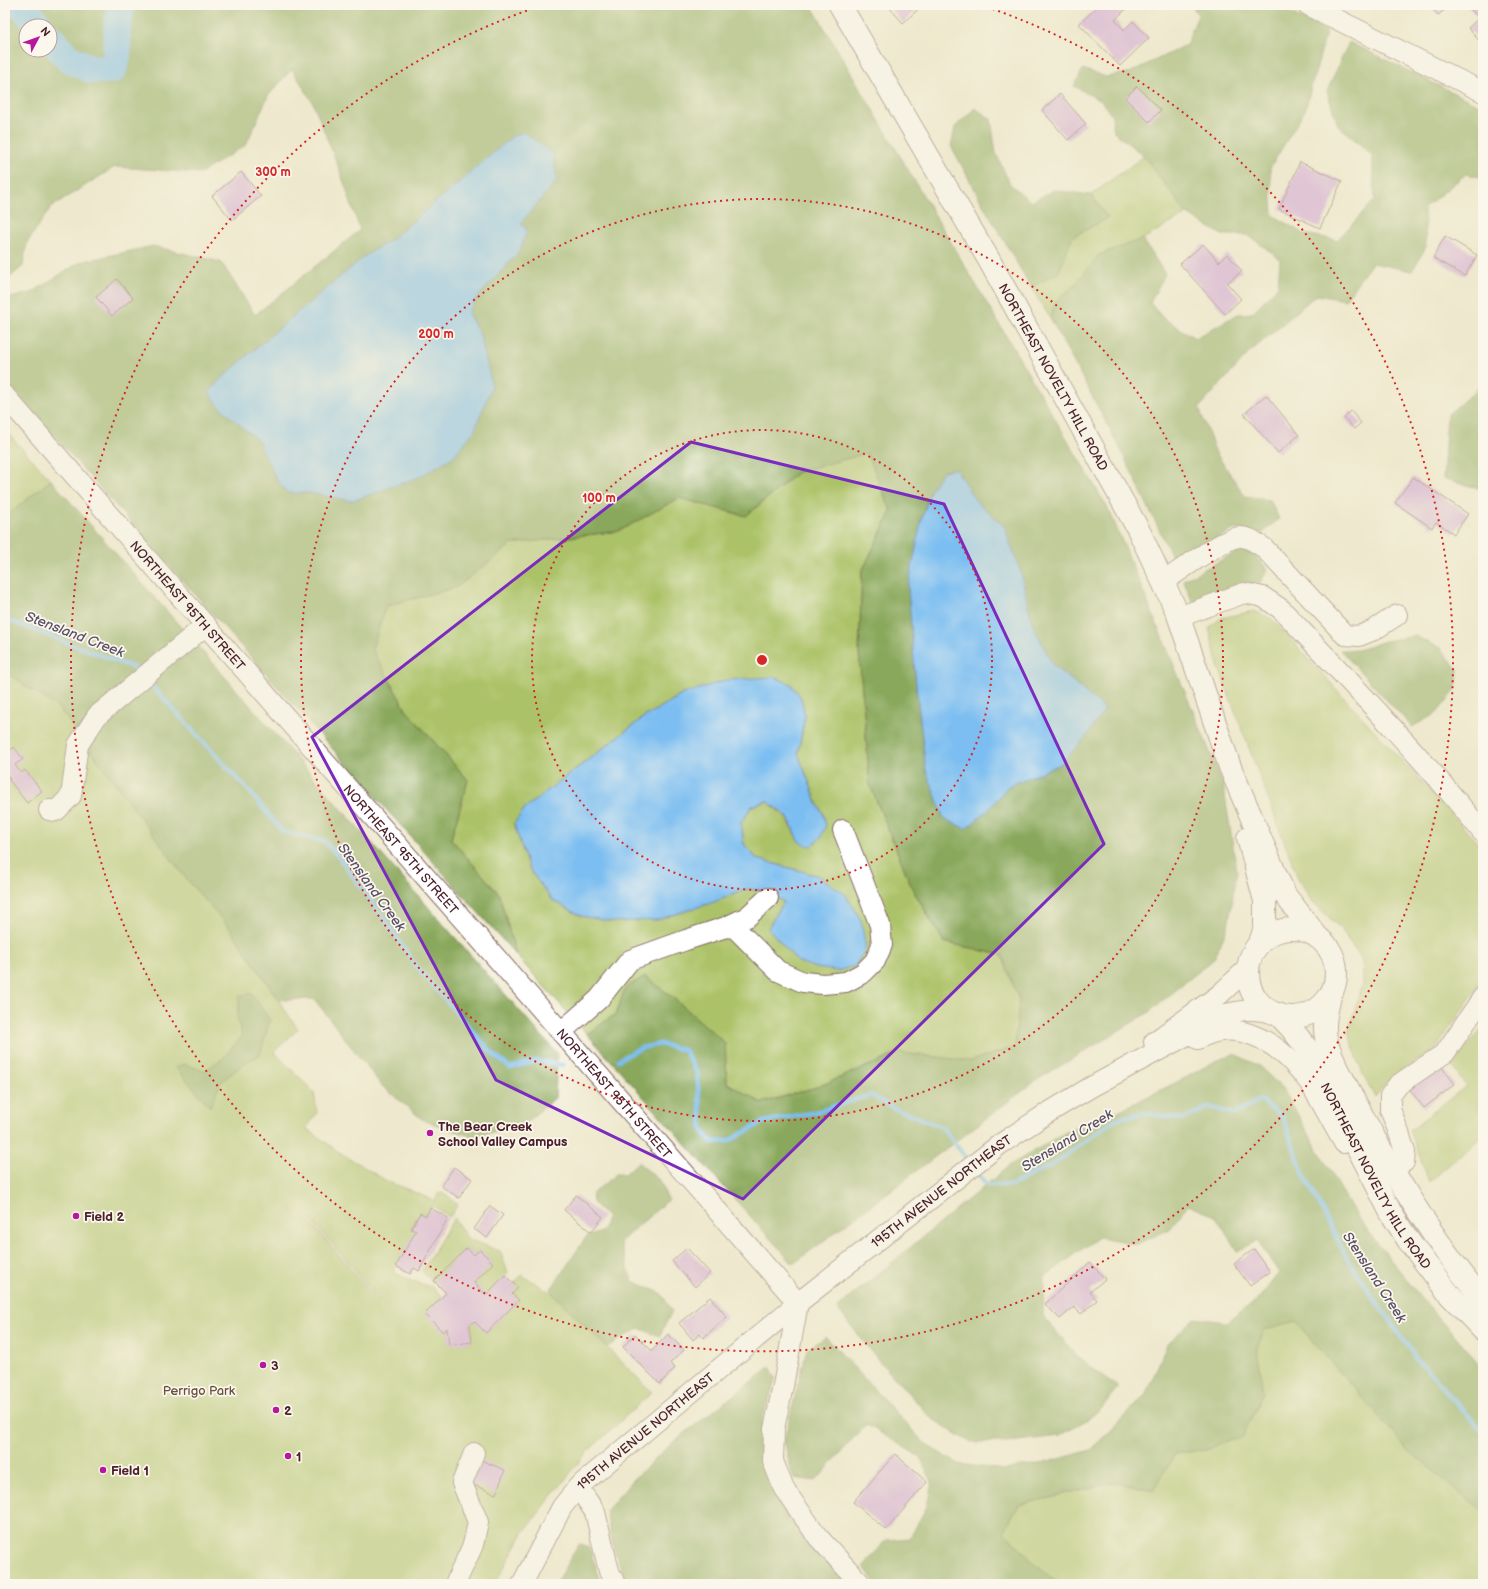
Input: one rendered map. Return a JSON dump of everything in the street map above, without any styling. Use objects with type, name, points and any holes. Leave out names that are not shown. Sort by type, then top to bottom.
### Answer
[{"type":"main road","name":"NORTHEAST NOVELTY HILL ROAD","points":[[840,5],[993,267],[1138,529],[1179,617],[1230,767],[1285,895],[1316,935]]},
{"type":"main road","name":"NORTHEAST NOVELTY HILL ROAD","points":[[1230,767],[1235,792],[1265,901],[1265,928],[1260,942]]},
{"type":"main road","points":[[1286,928],[1302,929],[1316,935],[1326,944],[1333,956],[1336,969],[1335,983],[1330,996],[1322,1006],[1299,1016],[1286,1017],[1276,1014],[1263,1006],[1254,995],[1248,982],[1247,969],[1251,954],[1260,942],[1272,933],[1286,928]]},
{"type":"main road","name":"NORTHEAST NOVELTY HILL ROAD","points":[[1330,996],[1324,1025],[1326,1039],[1341,1074],[1393,1170],[1426,1224],[1483,1300]]},
{"type":"main road","name":"NORTHEAST NOVELTY HILL ROAD","points":[[1276,1014],[1292,1028],[1306,1047],[1391,1213],[1408,1240],[1449,1294],[1483,1330]]},
{"type":"street","points":[[1308,5],[1337,11],[1483,92]]},
{"type":"street","name":"NORTHEAST 95TH STREET","points":[[5,396],[798,1303]]},
{"type":"street","points":[[1163,582],[1224,542],[1238,537],[1249,538],[1264,548],[1345,635],[1359,636],[1374,630],[1397,616]]},
{"type":"street","points":[[1179,617],[1244,593],[1262,597],[1280,609],[1403,738],[1457,800],[1483,833]]},
{"type":"street","points":[[49,810],[56,811],[71,796],[78,745],[97,716],[206,626]]},
{"type":"street","points":[[726,927],[735,928],[778,971],[803,982],[822,984],[846,982],[863,973],[875,961],[882,945],[880,925],[843,830]]},
{"type":"street","points":[[561,1032],[599,999],[630,960],[726,927],[746,917],[768,898]]},
{"type":"street","points":[[1091,1087],[1219,996],[1247,969]]},
{"type":"street","points":[[1393,1170],[1404,1162],[1404,1152],[1390,1109],[1390,1096],[1398,1085],[1445,1053],[1483,996]]},
{"type":"street","points":[[1091,1087],[1226,1014],[1240,1010],[1255,1010],[1276,1014]]},
{"type":"street","points":[[1091,1087],[1134,1072],[1215,1032],[1230,1030],[1258,1036],[1273,1045],[1308,1081],[1320,1099],[1359,1169],[1377,1196],[1391,1213]]},
{"type":"street","name":"195TH AVENUE NORTHEAST","points":[[522,1584],[562,1507],[578,1487],[798,1303],[999,1145],[1091,1087]]},
{"type":"street","points":[[798,1303],[774,1429],[773,1461],[784,1489],[818,1537],[862,1584]]},
{"type":"street","points":[[455,1584],[473,1544],[478,1522],[462,1482],[474,1453]]},
{"type":"street","points":[[578,1487],[595,1512],[609,1571],[615,1584]]},
{"type":"highlighted area","points":[[691,442],[944,504],[1104,844],[743,1199],[496,1080],[312,737]]},
{"type":"green space","points":[[5,5],[811,5],[1110,512],[1223,783],[1237,871],[1228,927],[1214,959],[1148,1013],[1037,1080],[793,1264],[587,1034],[616,1014],[625,989],[645,976],[676,1000],[725,1043],[727,1083],[762,1103],[820,1086],[900,1053],[971,1061],[1015,1047],[1019,1000],[1002,955],[944,942],[913,890],[870,785],[859,653],[862,572],[891,511],[867,453],[798,472],[746,516],[679,498],[619,531],[512,544],[457,587],[386,606],[372,649],[406,710],[468,780],[451,839],[499,894],[516,955],[5,381],[5,299],[31,293],[80,262],[153,246],[221,262],[255,315],[360,230],[340,171],[313,103],[292,69],[268,96],[246,145],[201,173],[115,167],[51,207],[27,243],[23,266],[5,282]],"holes":[[[557,180],[521,223],[519,252],[476,299],[468,313],[480,335],[352,501],[310,493],[288,493],[278,482],[258,441],[210,393],[218,382],[365,256],[392,239]],[[956,469],[976,502],[1004,526],[1021,573],[1032,623],[1052,664],[1080,687],[1061,764],[1007,786],[990,808],[921,522],[930,491],[943,471]]]},
{"type":"green space","points":[[1191,5],[1274,5],[1327,30],[1305,110],[1270,168],[1273,215],[1304,234],[1337,240],[1375,200],[1372,155],[1338,125],[1327,91],[1349,42],[1483,107],[1483,178],[1466,174],[1424,208],[1426,247],[1412,271],[1372,263],[1345,300],[1316,295],[1250,352],[1199,408],[1216,453],[1245,496],[1270,500],[1279,519],[1261,534],[1235,529],[1174,561],[1121,450],[1050,318],[1056,301],[1075,285],[1099,255],[1143,239],[1165,274],[1150,303],[1163,318],[1195,338],[1238,314],[1252,313],[1278,286],[1280,259],[1248,235],[1222,235],[1187,214],[1144,156],[1114,132],[1112,116],[1101,101],[1074,86],[1083,69],[1106,77],[1131,72],[1186,45],[1198,15]]},
{"type":"green space","points":[[975,108],[991,119],[996,153],[1010,184],[1031,202],[1054,190],[1091,195],[1108,218],[1072,237],[1059,272],[1031,287],[983,205],[951,146],[955,127]]},
{"type":"green space","points":[[1144,156],[1187,214],[1143,239],[1099,255],[1075,285],[1056,301],[1050,318],[1031,287],[1059,272],[1072,237],[1108,218],[1091,195]]},
{"type":"green space","points":[[1483,384],[1483,490],[1443,478],[1447,415]]},
{"type":"green space","points":[[5,430],[51,480],[5,517]]},
{"type":"green space","points":[[867,453],[891,511],[862,572],[859,653],[870,785],[913,890],[944,942],[1002,955],[1019,1000],[1015,1047],[971,1061],[900,1053],[820,1086],[762,1103],[727,1083],[725,1043],[625,989],[616,1014],[587,1034],[516,955],[499,894],[451,839],[468,780],[406,710],[372,649],[386,606],[457,587],[512,544],[619,531],[679,498],[746,516],[798,472]],"holes":[[[683,694],[805,715],[798,754],[818,805],[823,813],[798,840],[787,818],[767,801],[752,806],[741,823],[744,844],[757,859],[819,876],[768,928],[784,902],[766,891],[747,889],[714,902],[657,920],[552,900],[529,869],[514,824],[525,808],[644,717]]]},
{"type":"green space","points":[[51,480],[557,1053],[555,1098],[524,1124],[473,1137],[423,1120],[382,1086],[314,999],[279,1000],[231,930],[184,876],[59,708],[5,672],[5,517]]},
{"type":"green space","points":[[1241,550],[1253,554],[1268,569],[1260,583],[1244,584],[1195,607],[1183,580]]},
{"type":"green space","points":[[1254,611],[1272,619],[1483,849],[1483,979],[1436,1049],[1389,1080],[1375,1097],[1363,1074],[1348,1032],[1363,983],[1362,961],[1341,929],[1313,902],[1298,878],[1218,666],[1209,628],[1221,618]]},
{"type":"green space","points":[[1415,636],[1440,648],[1459,671],[1455,691],[1437,713],[1412,727],[1340,650],[1358,650],[1385,641]]},
{"type":"green space","name":"Perrigo Park","points":[[5,672],[59,708],[184,876],[231,930],[298,1029],[274,1052],[314,1092],[317,1113],[306,1128],[339,1152],[385,1180],[435,1201],[438,1194],[444,1193],[458,1204],[450,1217],[432,1206],[426,1216],[420,1213],[411,1228],[416,1231],[393,1272],[412,1281],[432,1287],[443,1297],[425,1314],[443,1332],[447,1328],[449,1344],[472,1342],[470,1325],[474,1321],[486,1333],[519,1301],[512,1294],[513,1284],[522,1275],[553,1294],[652,1392],[586,1453],[523,1533],[495,1584],[5,1584]],"holes":[[[305,1213],[379,1298],[378,1300],[304,1215]]]},
{"type":"green space","points":[[251,993],[270,1020],[260,1055],[246,1062],[221,1082],[210,1107],[175,1067],[185,1064],[203,1071],[222,1059],[242,1036],[237,1017],[240,996]]},
{"type":"green space","points":[[1483,1026],[1483,1136],[1429,1182],[1410,1130],[1466,1086],[1453,1067]]},
{"type":"green space","points":[[1235,1054],[1259,1066],[1283,1089],[1357,1217],[1427,1305],[1483,1368],[1483,1511],[1410,1452],[1295,1321],[1265,1329],[1257,1348],[1263,1392],[1243,1436],[1207,1449],[1175,1454],[1153,1491],[1113,1482],[1019,1505],[1004,1532],[1035,1564],[1058,1584],[878,1584],[863,1567],[886,1540],[910,1538],[927,1506],[932,1482],[920,1457],[866,1424],[816,1481],[793,1478],[784,1440],[807,1349],[826,1337],[926,1445],[959,1464],[1004,1470],[1044,1463],[1091,1450],[1146,1394],[1167,1344],[1194,1318],[1227,1322],[1258,1299],[1279,1273],[1258,1241],[1237,1251],[1215,1216],[1188,1205],[1170,1229],[1137,1244],[1099,1237],[1044,1277],[1043,1315],[1077,1357],[1118,1387],[1098,1413],[1060,1436],[1010,1442],[970,1442],[931,1418],[879,1361],[837,1308],[1010,1165],[1066,1132],[1116,1112],[1187,1077],[1215,1061]]},
{"type":"green space","points":[[638,1162],[660,1181],[668,1200],[620,1242],[632,1281],[661,1293],[672,1311],[659,1337],[639,1328],[607,1347],[553,1294],[551,1289],[586,1237],[603,1231],[607,1217],[593,1203],[592,1194],[616,1174],[625,1174]]},
{"type":"green space","points":[[454,1218],[468,1239],[500,1251],[508,1273],[486,1295],[474,1283],[493,1263],[480,1250],[474,1255],[467,1248],[432,1282],[422,1271]]},
{"type":"green space","points":[[1295,1321],[1410,1452],[1483,1511],[1483,1584],[1058,1584],[1035,1564],[1004,1532],[1019,1505],[1113,1482],[1153,1491],[1175,1454],[1207,1449],[1263,1392],[1257,1348],[1265,1329]]},
{"type":"green space","points":[[770,1367],[776,1378],[762,1421],[765,1470],[786,1512],[810,1544],[848,1584],[626,1584],[613,1546],[606,1511],[632,1481],[671,1444]]},
{"type":"green space","points":[[579,1544],[589,1548],[602,1584],[555,1584]]},
{"type":"water","points":[[524,132],[553,154],[557,180],[521,223],[527,231],[519,252],[476,299],[468,313],[480,335],[492,386],[474,431],[454,456],[419,477],[352,501],[310,493],[288,493],[278,482],[258,441],[222,409],[209,393],[218,382],[249,354],[365,256],[392,239],[513,136]]},
{"type":"water","points":[[956,469],[976,501],[1004,526],[1021,573],[1032,623],[1052,664],[1105,709],[1086,737],[1061,764],[1008,786],[990,808],[966,829],[944,819],[926,770],[916,686],[908,588],[921,522],[930,491],[943,471]]},
{"type":"water","points":[[774,677],[791,684],[801,698],[805,715],[798,754],[818,805],[823,813],[826,825],[821,837],[812,846],[801,843],[798,840],[787,817],[767,801],[752,806],[741,823],[744,844],[757,859],[819,876],[845,894],[861,920],[866,948],[855,966],[837,971],[816,968],[798,962],[768,928],[784,902],[766,891],[747,889],[714,902],[657,920],[613,922],[581,916],[552,900],[529,869],[514,824],[525,808],[644,717],[683,694],[726,680]]},
{"type":"building","points":[[891,5],[923,5],[903,23],[889,7]]},
{"type":"building","points":[[1099,5],[1124,5],[1127,8],[1115,20],[1124,30],[1133,21],[1149,38],[1120,66],[1079,24]]},
{"type":"building","points":[[1429,5],[1451,5],[1438,15]]},
{"type":"building","points":[[1483,5],[1483,45],[1468,28],[1479,18],[1467,6]]},
{"type":"building","points":[[1137,86],[1161,110],[1149,122],[1125,98]]},
{"type":"building","points":[[1060,94],[1086,124],[1068,140],[1042,110]]},
{"type":"building","points":[[1300,162],[1342,181],[1320,228],[1279,209]]},
{"type":"building","points":[[241,172],[261,196],[232,220],[212,196]]},
{"type":"building","points":[[1445,236],[1477,255],[1465,276],[1433,258]]},
{"type":"building","points":[[1203,244],[1219,262],[1227,254],[1242,271],[1227,283],[1241,299],[1225,314],[1180,264]]},
{"type":"building","points":[[117,279],[133,298],[112,316],[96,297]]},
{"type":"building","points":[[1266,395],[1299,435],[1278,453],[1244,414]]},
{"type":"building","points":[[1351,411],[1361,423],[1354,429],[1344,418]]},
{"type":"building","points":[[1413,477],[1468,514],[1454,534],[1436,522],[1432,528],[1395,503]]},
{"type":"building","points":[[14,747],[23,759],[15,765],[21,773],[25,770],[42,791],[27,803],[9,780],[10,779],[6,774],[5,775],[5,755]]},
{"type":"building","points":[[1441,1066],[1455,1084],[1424,1108],[1410,1090]]},
{"type":"building","points":[[454,1167],[472,1179],[459,1198],[441,1186]]},
{"type":"building","points":[[576,1195],[603,1217],[591,1232],[564,1210]]},
{"type":"building","points":[[490,1206],[503,1215],[487,1238],[474,1229]]},
{"type":"building","points":[[430,1208],[448,1218],[419,1271],[414,1268],[410,1274],[396,1266],[416,1231],[411,1229],[420,1213],[426,1216]]},
{"type":"building","points":[[467,1248],[474,1255],[480,1250],[493,1263],[474,1283],[486,1295],[505,1275],[518,1288],[512,1294],[519,1300],[486,1333],[474,1321],[470,1325],[472,1342],[449,1345],[447,1328],[443,1332],[425,1314],[446,1293],[434,1281]]},
{"type":"building","points":[[687,1248],[710,1273],[695,1287],[672,1261]]},
{"type":"building","points":[[1254,1249],[1270,1272],[1250,1286],[1234,1264]]},
{"type":"building","points":[[1090,1262],[1105,1279],[1090,1292],[1097,1300],[1081,1314],[1074,1307],[1060,1319],[1045,1304]]},
{"type":"building","points":[[710,1297],[727,1317],[703,1338],[700,1334],[693,1340],[679,1323]]},
{"type":"building","points":[[635,1334],[652,1351],[668,1334],[684,1350],[670,1363],[675,1368],[660,1384],[623,1347]]},
{"type":"building","points":[[895,1454],[927,1482],[886,1530],[853,1502]]},
{"type":"building","points":[[481,1460],[505,1470],[496,1494],[471,1484]]},
{"type":"waterway","points":[[22,5],[33,18]]},
{"type":"waterway","points":[[58,47],[68,58],[92,70],[113,69],[117,55],[117,28],[121,5]]},
{"type":"waterway","name":"Stensland Creek","points":[[5,619],[137,669]]},
{"type":"waterway","name":"Stensland Creek","points":[[150,684],[249,791],[283,832],[324,841],[338,856],[383,917],[415,965],[492,1053],[510,1068],[536,1061],[563,1065]]},
{"type":"waterway","name":"Stensland Creek","points":[[618,1060],[641,1048],[660,1044],[684,1050],[697,1072],[702,1130],[712,1142],[729,1141],[763,1122],[816,1112],[871,1095],[893,1108],[942,1127],[969,1162]]},
{"type":"waterway","name":"Stensland Creek","points":[[975,1170],[986,1185],[1012,1185],[1052,1165],[1116,1119],[1143,1113],[1183,1119],[1209,1107],[1234,1114],[1260,1100],[1283,1117],[1302,1171],[1348,1260],[1417,1359],[1483,1430]]},
{"type":"place","name":"The Bear Creek School Valley Campus","points":[[430,1133]]},
{"type":"place","name":"Field 2","points":[[76,1216]]},
{"type":"place","name":"3","points":[[263,1365]]},
{"type":"place","name":"2","points":[[276,1410]]},
{"type":"place","name":"1","points":[[288,1456]]},
{"type":"place","name":"Field 1","points":[[103,1470]]}]
